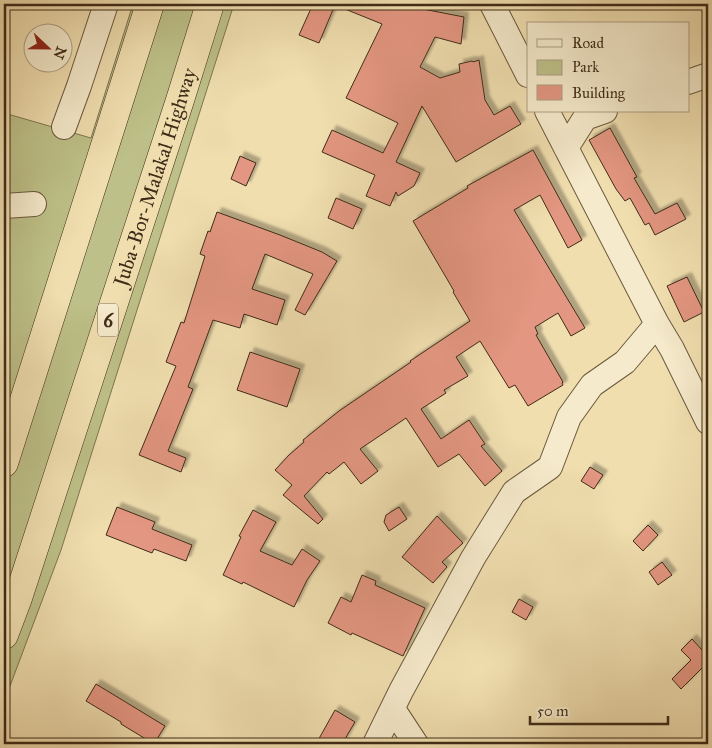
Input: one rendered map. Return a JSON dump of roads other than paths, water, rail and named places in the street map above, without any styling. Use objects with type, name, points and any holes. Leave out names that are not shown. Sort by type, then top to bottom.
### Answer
[{"type":"highway","points":[[4,463],[150,4]]},
{"type":"highway","name":"Juba-Bor-Malakal Highway","points":[[4,635],[18,598],[210,4]]},
{"type":"street","points":[[64,127],[106,4]]},
{"type":"street","points":[[492,4],[527,73]]},
{"type":"street","points":[[690,81],[708,75]]},
{"type":"street","points":[[548,112],[657,324],[672,349],[708,422]]},
{"type":"street","points":[[566,148],[585,118],[602,112]]},
{"type":"street","points":[[4,206],[34,204]]},
{"type":"street","points":[[376,744],[401,691],[473,558],[514,492],[550,467],[569,417],[592,385],[625,362],[657,324]]},
{"type":"street","points":[[393,709],[416,744]]}]
